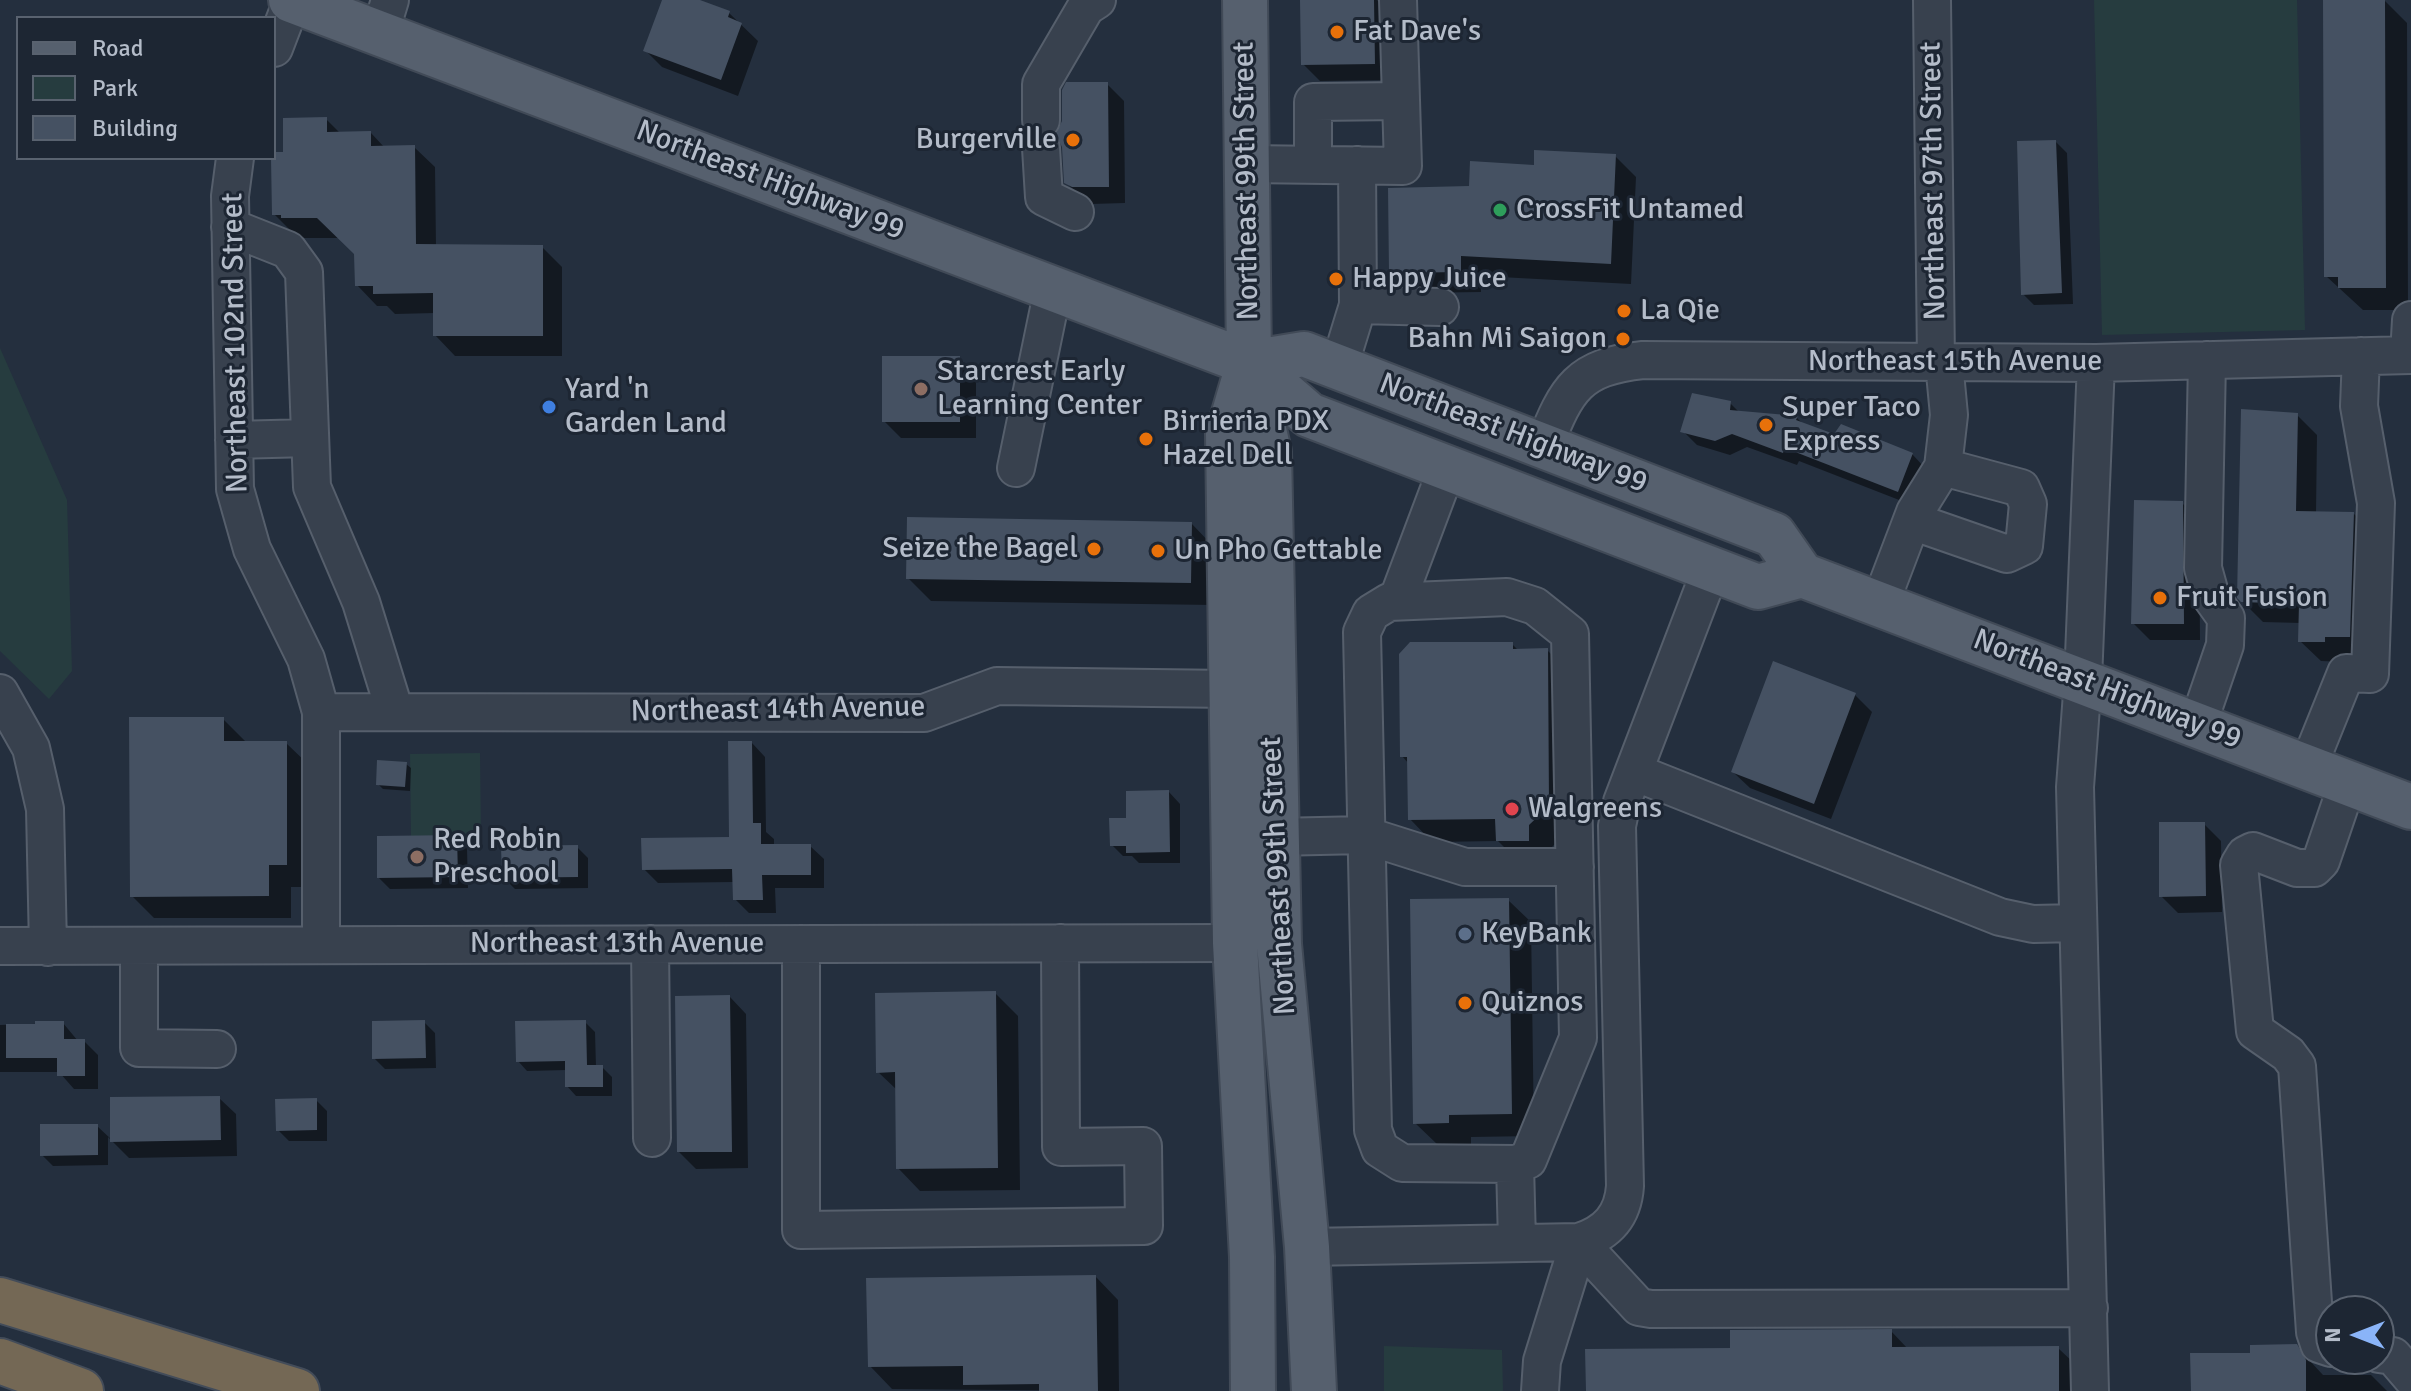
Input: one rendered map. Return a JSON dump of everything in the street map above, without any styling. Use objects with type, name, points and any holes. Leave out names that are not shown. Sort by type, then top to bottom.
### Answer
[{"type":"highway","points":[[0,1300],[297,1391]]},
{"type":"highway","points":[[0,1361],[81,1391]]},
{"type":"main road","name":"Northeast Highway 99","points":[[292,0],[385,17],[1053,289],[1249,363],[1309,415],[1758,587],[1802,575]]},
{"type":"main road","name":"Northeast 99th Street","points":[[1245,0],[1249,363],[1269,452],[1279,944],[1306,1238],[1314,1391]]},
{"type":"main road","name":"Northeast Highway 99","points":[[1249,363],[1304,354],[1339,367],[1774,535],[1802,575],[2411,807]]},
{"type":"main road","name":"Northeast 99th Street","points":[[1249,363],[1228,434],[1235,943],[1252,1257],[1253,1391]]},
{"type":"main road","points":[[1235,943],[1262,982],[1273,1147],[1282,1183],[1306,1238]]},
{"type":"street","points":[[276,43],[292,0]]},
{"type":"street","points":[[1247,164],[1403,166],[1398,0]]},
{"type":"street","name":"Northeast 97th Street","points":[[1932,0],[1936,362],[1945,373],[1949,415],[1943,467]]},
{"type":"street","points":[[1075,212],[1044,197],[1041,84],[1086,7],[1112,4]]},
{"type":"street","points":[[1313,165],[1313,102],[1401,101]]},
{"type":"street","name":"Northeast 102nd Street","points":[[235,160],[230,227],[235,489],[252,549],[306,659],[321,712],[321,944]]},
{"type":"street","points":[[1339,367],[1358,305],[1357,165]]},
{"type":"street","points":[[230,227],[288,250],[304,272],[312,487],[361,602],[395,712]]},
{"type":"street","points":[[1016,468],[1053,289]]},
{"type":"street","points":[[1358,305],[1440,307]]},
{"type":"street","name":"Northeast 15th Avenue","points":[[1544,446],[1559,410],[1576,384],[1606,364],[1643,360],[2096,363],[2361,356],[2410,344]]},
{"type":"street","points":[[2308,767],[2346,673],[2370,674],[2376,503],[2359,406],[2361,356]]},
{"type":"street","points":[[2198,724],[2225,645],[2226,618],[2211,597],[2203,568],[2207,360]]},
{"type":"street","points":[[2090,1391],[2075,787],[2083,680],[2096,363]]},
{"type":"street","points":[[234,440],[309,438]]},
{"type":"street","points":[[1880,604],[1912,521],[1943,467],[2021,488],[2028,504],[2024,546],[2007,554],[1912,521]]},
{"type":"street","points":[[1397,601],[1447,468]]},
{"type":"street","points":[[1306,1238],[1579,1242],[1610,1225],[1624,1197],[1617,826],[1634,772],[1711,569]]},
{"type":"street","points":[[1507,597],[1535,606],[1570,634],[1578,1038],[1528,1160],[1515,1164],[1402,1163],[1389,1158],[1376,1143],[1364,835],[1362,632],[1376,608],[1397,601],[1507,597]]},
{"type":"street","name":"Northeast 14th Avenue","points":[[321,712],[924,713],[997,686],[1231,689]]},
{"type":"street","points":[[0,693],[31,748],[45,809],[48,947]]},
{"type":"street","points":[[1634,772],[2000,917],[2033,924],[2078,923]]},
{"type":"street","points":[[2315,1332],[2297,1066],[2288,1054],[2255,1031],[2239,865],[2245,855],[2253,851],[2297,868],[2314,868],[2321,861],[2348,782]]},
{"type":"street","points":[[1275,837],[1364,835],[1465,867],[1575,867]]},
{"type":"street","points":[[801,944],[801,1230],[1144,1226],[1143,1146],[1061,1147],[1060,943]]},
{"type":"street","name":"Northeast 13th Avenue","points":[[0,946],[1235,943]]},
{"type":"street","points":[[650,944],[652,1138]]},
{"type":"street","points":[[139,946],[139,1048],[217,1049]]},
{"type":"street","points":[[1515,1164],[1517,1242]]},
{"type":"street","points":[[1579,1242],[1639,1307],[1651,1309],[2089,1308]]},
{"type":"street","points":[[1540,1391],[1542,1361],[1579,1242]]},
{"type":"street","points":[[2395,1358],[2411,1377]]},
{"type":"green space","points":[[2094,0],[2297,0],[2305,330],[2102,335]]},
{"type":"green space","points":[[0,348],[67,500],[72,671],[49,699],[0,651]]},
{"type":"green space","points":[[480,753],[481,835],[411,836],[410,754]]},
{"type":"green space","points":[[1384,1346],[1502,1350],[1503,1391],[1384,1391]]},
{"type":"building","points":[[662,0],[700,0],[730,11],[728,17],[742,23],[721,80],[643,51]]},
{"type":"building","name":"Fat Dave's","points":[[1300,0],[1374,0],[1375,64],[1301,65]]},
{"type":"building","points":[[2323,0],[2385,0],[2386,288],[2338,288],[2338,277],[2324,277]]},
{"type":"building","name":"Burgerville","points":[[1066,82],[1108,82],[1109,187],[1072,187],[1064,183],[1062,147],[1056,134],[1062,121],[1062,90]]},
{"type":"building","points":[[327,117],[327,132],[371,131],[371,146],[415,145],[416,244],[543,245],[543,336],[433,336],[433,293],[373,294],[373,286],[355,286],[354,254],[317,218],[272,215],[271,160],[276,160],[276,152],[283,152],[283,118]]},
{"type":"building","points":[[2056,140],[2062,293],[2021,295],[2017,141]]},
{"type":"building","points":[[1534,150],[1616,154],[1611,264],[1461,256],[1461,272],[1389,273],[1388,188],[1469,186],[1470,161],[1534,165]]},
{"type":"building","name":"Starcrest Early Learning Center","points":[[882,356],[960,356],[960,422],[882,422]]},
{"type":"building","points":[[1692,393],[1731,401],[1730,410],[1798,416],[1796,420],[1834,434],[1841,424],[1913,453],[1898,492],[1785,448],[1783,453],[1732,434],[1715,441],[1680,432]]},
{"type":"building","points":[[2241,409],[2298,413],[2296,511],[2354,512],[2350,637],[2325,637],[2325,642],[2298,642],[2299,604],[2241,602],[2237,598]]},
{"type":"building","points":[[2134,500],[2183,501],[2184,624],[2131,624]]},
{"type":"building","points":[[907,517],[1192,522],[1191,583],[906,579]]},
{"type":"building","name":"Walgreens","points":[[1410,642],[1513,642],[1513,649],[1548,648],[1549,806],[1529,825],[1529,841],[1496,841],[1495,819],[1408,820],[1407,757],[1400,757],[1399,654]]},
{"type":"building","points":[[1773,661],[1856,693],[1814,804],[1731,772]]},
{"type":"building","points":[[129,717],[224,717],[224,741],[287,741],[287,865],[269,865],[269,896],[130,897]]},
{"type":"building","points":[[728,741],[752,741],[753,823],[761,823],[761,844],[811,844],[811,875],[762,875],[763,900],[733,900],[732,869],[642,870],[641,838],[729,837]]},
{"type":"building","points":[[377,760],[407,762],[405,787],[376,785]]},
{"type":"building","points":[[1169,790],[1170,852],[1126,853],[1126,846],[1110,846],[1109,818],[1126,818],[1126,791]]},
{"type":"building","points":[[2159,822],[2205,822],[2206,896],[2159,897]]},
{"type":"building","name":"Red Robin Preschool","points":[[457,835],[458,877],[377,878],[377,836]]},
{"type":"building","points":[[578,845],[578,877],[502,878],[501,846]]},
{"type":"building","points":[[1509,898],[1512,1114],[1449,1115],[1449,1123],[1413,1124],[1410,899]]},
{"type":"building","points":[[996,991],[998,1168],[896,1169],[895,1072],[876,1073],[875,993]]},
{"type":"building","points":[[730,995],[732,1152],[677,1152],[675,996]]},
{"type":"building","points":[[425,1020],[426,1058],[372,1059],[372,1021]]},
{"type":"building","points":[[586,1020],[587,1065],[603,1065],[603,1087],[565,1087],[565,1061],[516,1062],[515,1021]]},
{"type":"building","points":[[35,1021],[64,1021],[64,1039],[85,1039],[85,1076],[57,1076],[57,1058],[6,1058],[6,1024],[35,1024]]},
{"type":"building","points":[[220,1096],[221,1140],[110,1142],[110,1097]]},
{"type":"building","points":[[317,1098],[317,1130],[276,1131],[275,1099]]},
{"type":"building","points":[[40,1124],[98,1124],[98,1155],[40,1156]]},
{"type":"building","points":[[1096,1275],[1098,1391],[1039,1391],[1039,1384],[963,1385],[963,1366],[868,1367],[866,1278]]},
{"type":"building","points":[[1892,1329],[1892,1347],[2059,1346],[2059,1391],[1586,1391],[1585,1349],[1730,1348],[1730,1330]]},
{"type":"building","points":[[2297,1344],[2306,1360],[2306,1391],[2191,1391],[2190,1353],[2250,1353],[2250,1345]]},
{"type":"place","name":"Fat Dave's","points":[[1337,32]]},
{"type":"place","name":"Burgerville","points":[[1073,140]]},
{"type":"place","name":"CrossFit Untamed","points":[[1500,210]]},
{"type":"place","name":"Happy Juice","points":[[1336,279]]},
{"type":"place","name":"La Qie","points":[[1624,311]]},
{"type":"place","name":"Bahn Mi Saigon","points":[[1623,339]]},
{"type":"place","name":"Starcrest Early Learning Center","points":[[921,389]]},
{"type":"place","name":"Yard 'n Garden Land","points":[[549,407]]},
{"type":"place","name":"Super Taco Express","points":[[1766,425]]},
{"type":"place","name":"Birrieria PDX Hazel Dell","points":[[1146,439]]},
{"type":"place","name":"Seize the Bagel","points":[[1094,549]]},
{"type":"place","name":"Un Pho Gettable","points":[[1158,551]]},
{"type":"place","name":"Fruit Fusion","points":[[2160,598]]},
{"type":"place","name":"Walgreens","points":[[1512,809]]},
{"type":"place","name":"Red Robin Preschool","points":[[417,857]]},
{"type":"place","name":"KeyBank","points":[[1465,934]]},
{"type":"place","name":"Quiznos","points":[[1465,1003]]}]
